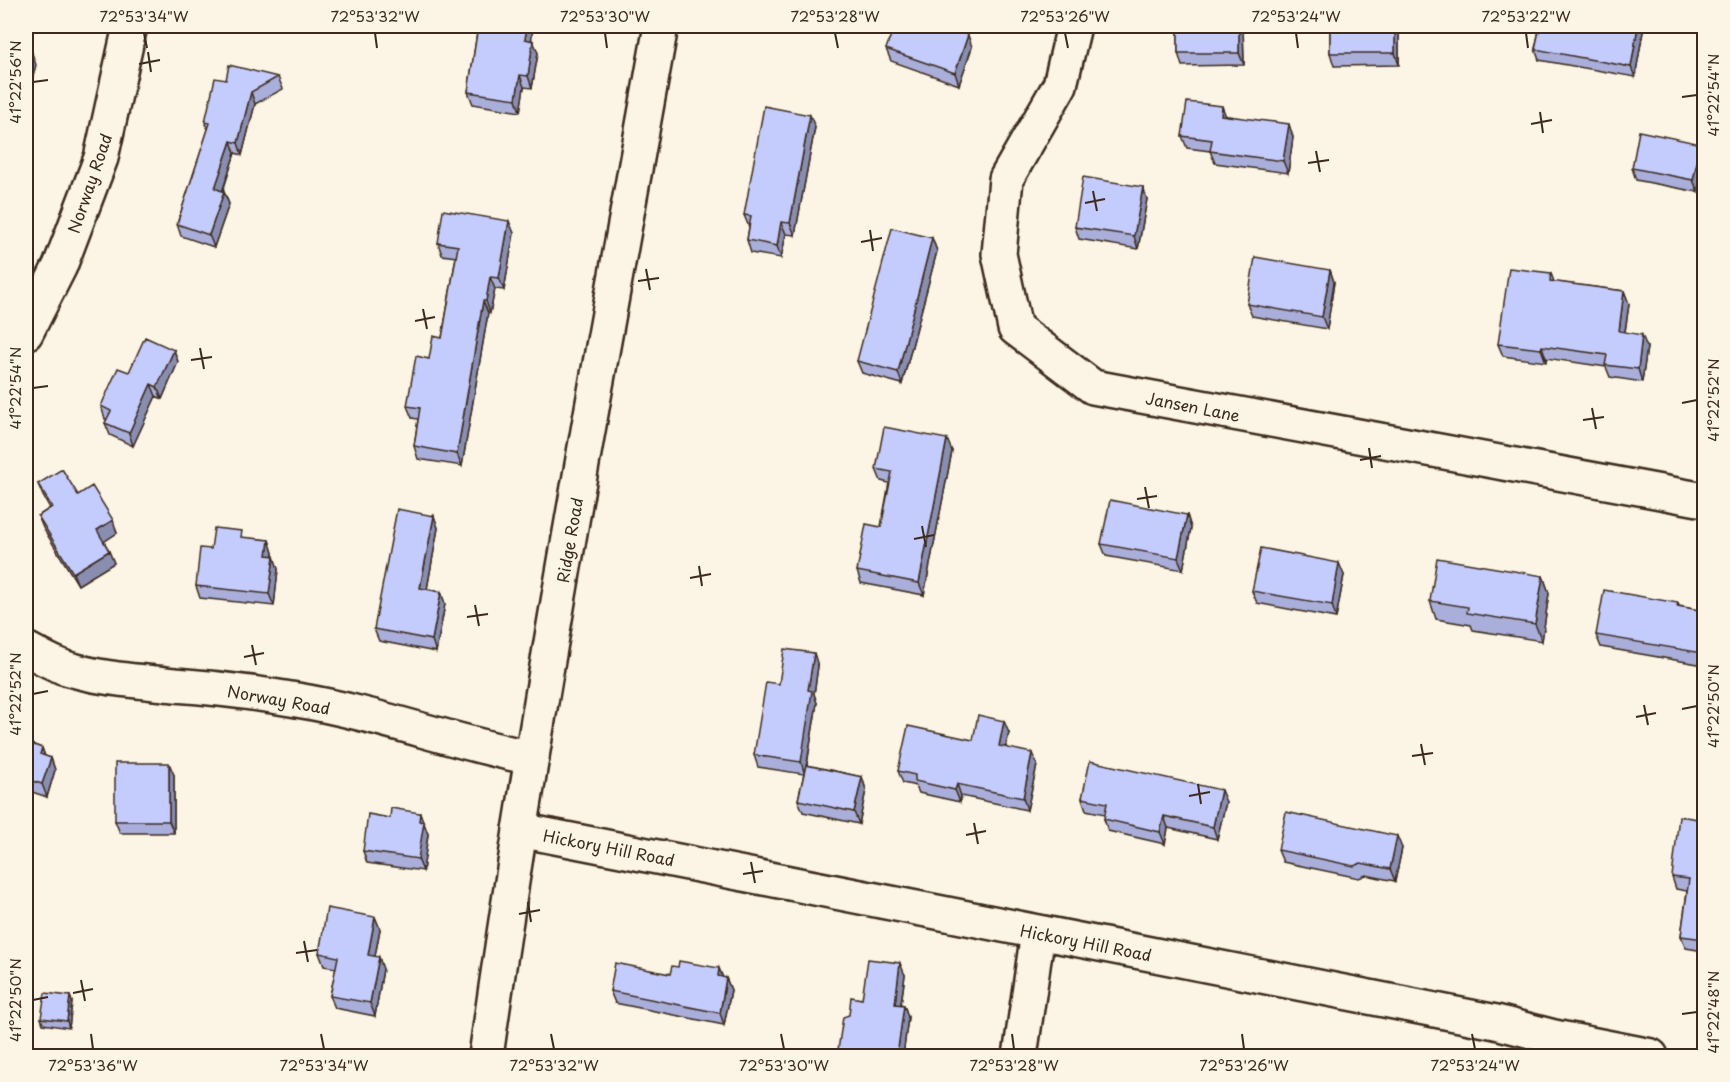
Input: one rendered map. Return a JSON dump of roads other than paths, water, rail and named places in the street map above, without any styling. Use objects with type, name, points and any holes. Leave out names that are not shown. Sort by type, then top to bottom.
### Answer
[{"type":"street","name":"Norway Road","points":[[26,333],[60,266],[101,158],[130,26]]},
{"type":"street","name":"Ridge Road","points":[[486,1056],[531,758],[661,26]]},
{"type":"street","name":"Jansen Lane","points":[[1074,26],[1060,85],[1006,179],[999,254],[1016,328],[1093,387],[1704,500]]},
{"type":"street","name":"Norway Road","points":[[26,649],[63,667],[121,680],[298,700],[396,723],[474,746],[531,758]]},
{"type":"street","name":"Hickory Hill Road","points":[[520,830],[1496,1022],[1552,1047],[1651,1056]]},
{"type":"street","points":[[1020,1056],[1038,932]]}]
